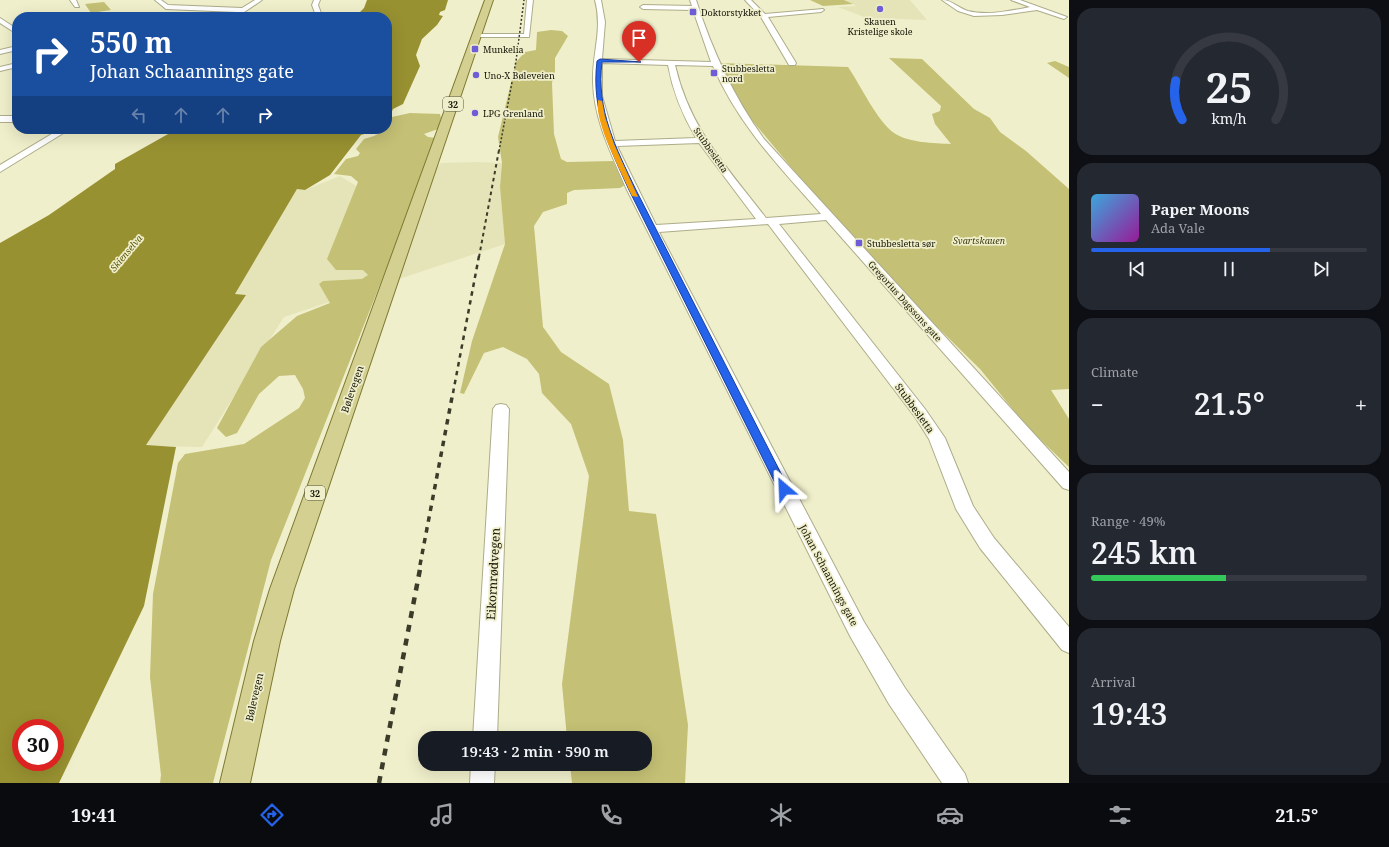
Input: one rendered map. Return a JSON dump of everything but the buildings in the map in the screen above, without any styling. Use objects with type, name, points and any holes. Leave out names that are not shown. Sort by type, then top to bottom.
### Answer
[{"type":"main road","name":"Bølevegen","points":[[235,783],[265,649],[282,589],[489,0]]},
{"type":"street","points":[[73,0],[77,6]]},
{"type":"street","points":[[158,0],[166,8],[243,10]]},
{"type":"street","points":[[240,12],[259,0]]},
{"type":"street","points":[[317,0],[315,5],[318,12]]},
{"type":"street","points":[[477,36],[527,36],[528,8],[530,0]]},
{"type":"street","name":"Johan Schaannings gate","points":[[598,0],[604,25],[597,82],[602,117],[611,144],[652,229],[857,629],[897,696],[956,783]]},
{"type":"street","points":[[748,0],[764,16],[792,63]]},
{"type":"street","points":[[944,0],[962,11],[971,13],[993,13],[1038,8]]},
{"type":"street","points":[[1014,0],[1064,17]]},
{"type":"street","points":[[170,12],[177,8],[204,1]]},
{"type":"street","name":"Gregorius Dagssons gate","points":[[643,7],[694,4],[716,64],[732,100],[745,120],[774,156],[1069,483]]},
{"type":"street","points":[[764,16],[821,10]]},
{"type":"street","points":[[0,20],[12,28]]},
{"type":"street","points":[[0,26],[12,25]]},
{"type":"street","points":[[0,52],[12,49]]},
{"type":"street","points":[[600,61],[716,64]]},
{"type":"street","name":"Stubbesletta","points":[[671,63],[677,91],[702,140],[920,413],[937,438],[965,508],[987,543],[1069,643]]},
{"type":"street","points":[[0,69],[12,66]]},
{"type":"street","points":[[0,119],[12,119]]},
{"type":"street","points":[[0,170],[58,134]]},
{"type":"street","points":[[611,144],[702,140]]},
{"type":"street","points":[[652,229],[829,217]]},
{"type":"street","name":"Eikornrødvegen","points":[[484,731],[501,409]]},
{"type":"street","points":[[482,783],[483,771]]},
{"type":"shaded area","name":"Skauen Kristelige skole","points":[[845,0],[910,0],[927,20],[867,18],[838,7],[856,6]]},
{"type":"shaded area","points":[[441,163],[502,163],[500,187],[505,244],[284,317],[202,447],[145,446],[246,296],[235,294],[297,189],[305,190],[340,176],[358,187],[418,189]]},
{"type":"green space","points":[[810,0],[844,0],[853,4],[823,6]]},
{"type":"green space","points":[[104,2],[111,10],[90,12],[85,4]]},
{"type":"green space","points":[[551,30],[562,31],[568,36],[555,58],[555,71],[552,83],[554,134],[561,159],[567,162],[613,161],[625,185],[620,188],[574,190],[567,193],[567,204],[543,212],[534,226],[543,327],[561,352],[609,384],[623,440],[629,511],[656,514],[688,725],[685,783],[572,783],[571,771],[652,771],[652,731],[566,731],[562,684],[589,476],[571,424],[542,393],[539,374],[527,359],[503,347],[484,353],[464,394],[460,393],[472,341],[505,244],[500,187],[502,163],[498,137],[516,62],[525,52],[536,50],[537,32]]},
{"type":"green space","name":"Svartskauen","points":[[889,58],[922,59],[974,109],[990,118],[1000,132],[1026,151],[1069,189],[1069,389],[1051,390],[1069,419],[1069,467],[1028,428],[980,369],[920,310],[806,185],[735,100],[719,63],[848,67],[875,112],[894,133],[914,141],[951,144],[935,124],[932,114],[940,111],[941,106]]},
{"type":"green space","points":[[1055,61],[1069,67],[1069,78],[1047,63]]},
{"type":"green space","points":[[410,113],[440,114],[441,118],[438,129],[424,134],[428,137],[436,138],[415,196],[271,560],[213,783],[160,783],[161,775],[150,677],[153,594],[178,463],[185,454],[244,444],[299,408],[305,398],[303,389],[295,375],[279,376],[259,394],[237,433],[226,437],[217,428],[261,347],[297,316],[330,303],[319,284],[323,281],[362,279],[368,275],[363,270],[336,270],[327,259],[358,182],[351,176],[334,174],[346,159],[358,156],[360,153],[356,149],[364,139],[378,134],[392,134],[392,117]]},
{"type":"water","points":[[367,0],[448,0],[445,10],[440,12],[439,15],[443,16],[437,25],[422,39],[416,55],[420,66],[403,104],[393,109],[392,111],[392,12],[360,12],[364,8]]},
{"type":"water","name":"Skienselva","points":[[168,134],[364,134],[361,135],[330,175],[305,190],[297,189],[235,294],[246,295],[146,445],[176,447],[144,606],[59,783],[0,783],[0,243],[49,215],[115,169],[115,164]]},
{"type":"railway","points":[[499,151],[516,61],[524,0]]},
{"type":"railway","points":[[479,257],[499,150]]},
{"type":"railway","points":[[453,393],[479,256]]},
{"type":"railway","points":[[420,565],[453,392]]},
{"type":"railway","points":[[379,783],[421,564]]},
{"type":"slow traffic","points":[[600,101],[602,117],[611,144],[635,196]]},
{"type":"place","name":"Skauen Kristelige skole","points":[[880,9]]},
{"type":"place","name":"Doktorstykket","points":[[693,12]]},
{"type":"place","name":"Munkelia","points":[[475,49]]},
{"type":"place","name":"Stubbesletta nord","points":[[714,73]]},
{"type":"place","name":"Uno-X Bøleveien","points":[[476,75]]},
{"type":"place","name":"LPG Grenland","points":[[475,113]]},
{"type":"place","name":"Stubbesletta sør","points":[[859,243]]},
{"type":"route","points":[[639,62],[600,61],[597,82],[598,93],[602,117],[611,144],[632,190],[784,489]]}]
